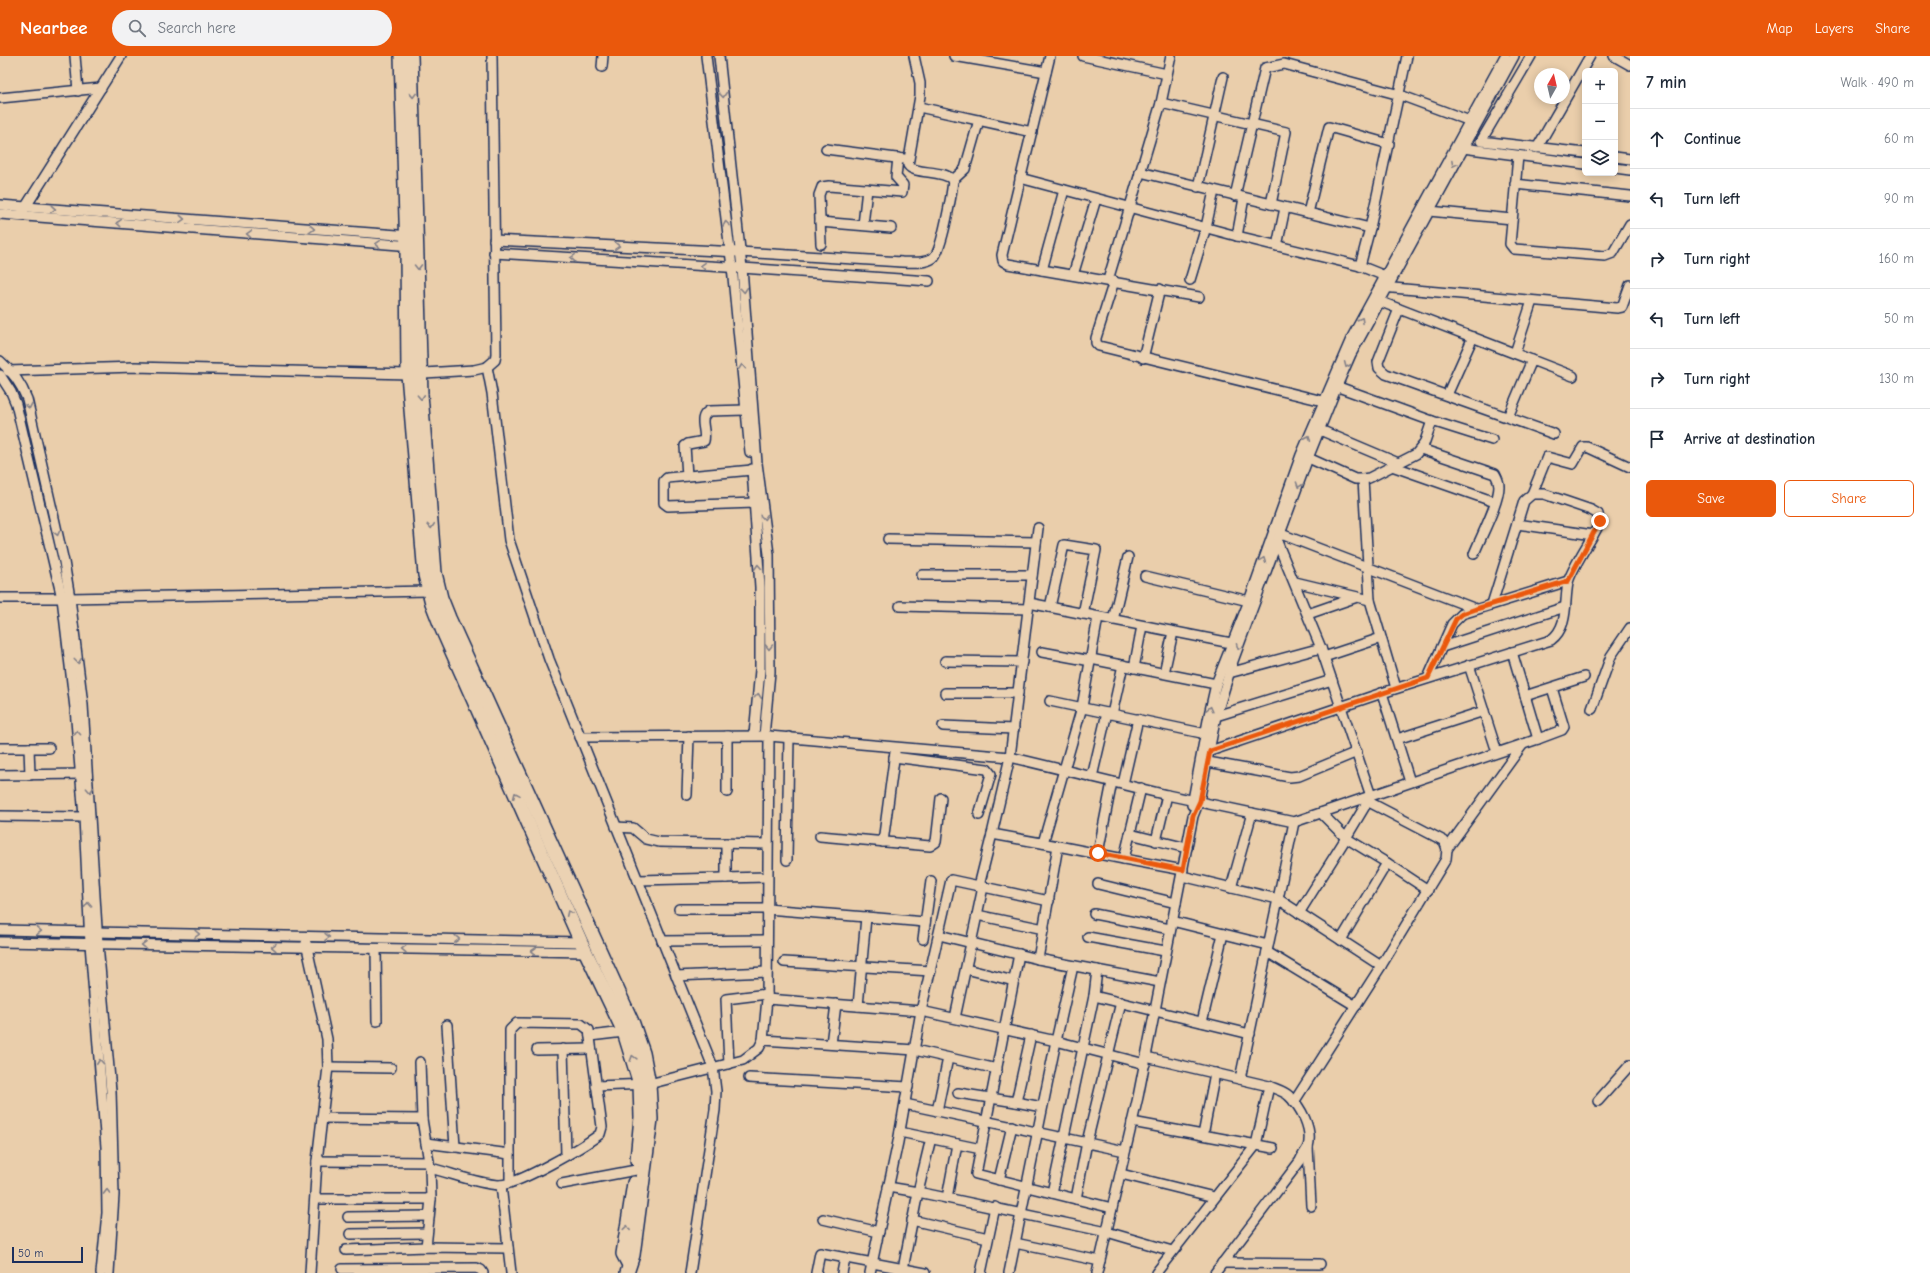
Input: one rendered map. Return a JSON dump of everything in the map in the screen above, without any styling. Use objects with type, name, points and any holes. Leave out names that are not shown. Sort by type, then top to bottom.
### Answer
[{"type":"main road","points":[[401,56],[412,241]]},
{"type":"main road","points":[[411,56],[414,374],[425,575],[442,629],[584,947],[624,1032],[645,1084],[636,1170],[623,1254],[628,1269]]},
{"type":"main road","points":[[414,374],[435,573],[442,598],[633,1024],[643,1053],[645,1084],[651,1119],[633,1255],[628,1269]]},
{"type":"street","points":[[75,56],[78,91]]},
{"type":"street","points":[[20,215],[121,56]]},
{"type":"street","points":[[0,372],[135,367],[414,374],[474,370],[487,367],[495,360],[496,354],[492,56]]},
{"type":"street","points":[[602,68],[603,56]]},
{"type":"street","points":[[706,56],[732,267],[755,503],[760,586],[760,670],[754,735]]},
{"type":"street","points":[[596,1086],[645,1084],[743,1060],[759,1048],[763,1040],[767,997],[766,736],[770,672],[769,554],[757,463],[742,268],[719,56]]},
{"type":"street","points":[[914,56],[920,83],[919,107],[908,165],[911,168],[943,174],[953,180]]},
{"type":"street","points":[[954,56],[1001,60],[1046,72]]},
{"type":"street","points":[[1050,56],[1002,255],[1003,261],[1008,264],[1199,297]]},
{"type":"street","points":[[1083,56],[1167,74]]},
{"type":"street","points":[[1171,56],[1161,103],[1129,208],[1096,343],[1104,348],[1143,358],[1323,401]]},
{"type":"street","points":[[1360,266],[1400,95],[1407,56]]},
{"type":"street","points":[[1383,288],[1385,276],[1505,56]]},
{"type":"street","points":[[1196,801],[1208,762],[1210,751],[1209,734],[1229,673],[1278,544],[1323,401],[1334,385],[1351,354],[1376,300],[1429,211],[1514,56]]},
{"type":"street","points":[[1531,56],[1481,141],[1582,153]]},
{"type":"street","points":[[1538,148],[1590,56]]},
{"type":"street","points":[[1614,56],[1630,65]]},
{"type":"street","points":[[1237,236],[1240,197],[1251,124],[1265,68],[1284,64],[1400,95],[1470,121]]},
{"type":"street","points":[[1198,187],[1224,77]]},
{"type":"street","points":[[0,98],[101,88]]},
{"type":"street","points":[[1161,103],[1286,132],[1271,204]]},
{"type":"street","points":[[919,107],[1032,132]]},
{"type":"street","points":[[494,240],[920,262],[928,260],[938,251],[953,180],[965,169],[979,120]]},
{"type":"street","points":[[1308,213],[1329,127],[1389,144]]},
{"type":"street","points":[[1463,148],[1582,164]]},
{"type":"street","points":[[826,149],[908,160]]},
{"type":"street","points":[[1518,156],[1510,244],[1514,249],[1605,256],[1613,253],[1630,224]]},
{"type":"street","points":[[1618,157],[1630,159]]},
{"type":"street","points":[[821,244],[819,195],[822,187],[829,186],[902,192],[903,184],[896,177],[898,158]]},
{"type":"street","points":[[1618,168],[1630,170]]},
{"type":"street","points":[[1140,172],[1370,228]]},
{"type":"street","points":[[1020,178],[1237,236],[1360,266],[1385,276]]},
{"type":"street","points":[[1515,184],[1630,196]]},
{"type":"street","points":[[863,226],[867,189]]},
{"type":"street","points":[[1042,270],[1064,190]]},
{"type":"street","points":[[1190,280],[1206,227],[1214,191]]},
{"type":"street","points":[[1074,275],[1096,199]]},
{"type":"street","points":[[0,205],[412,241]]},
{"type":"street","points":[[1277,246],[1285,208]]},
{"type":"street","points":[[1429,211],[1512,219]]},
{"type":"street","points":[[0,214],[412,241]]},
{"type":"street","points":[[820,222],[891,228]]},
{"type":"street","points":[[494,253],[732,267],[929,281]]},
{"type":"street","points":[[1383,288],[1622,307],[1630,285]]},
{"type":"street","points":[[1143,358],[1160,290]]},
{"type":"street","points":[[1376,300],[1573,376]]},
{"type":"street","points":[[1515,353],[1532,301]]},
{"type":"street","points":[[1399,309],[1378,362],[1379,368],[1386,374],[1554,434]]},
{"type":"street","points":[[1447,395],[1473,337]]},
{"type":"street","points":[[1508,417],[1532,360]]},
{"type":"street","points":[[0,361],[12,371],[23,387],[27,399],[66,598],[83,705],[93,932]]},
{"type":"street","points":[[487,367],[509,540],[550,659],[676,976],[710,1068],[716,1091],[715,1110],[690,1273]]},
{"type":"street","points":[[0,375],[11,392],[16,404],[53,553],[66,598]]},
{"type":"street","points":[[1334,385],[1432,421],[1492,440]]},
{"type":"street","points":[[1097,1273],[1121,1174],[1145,1060],[1209,734],[1216,684],[1305,456],[1320,430],[1334,385]]},
{"type":"street","points":[[687,476],[685,446],[704,441],[702,419],[704,414],[709,411],[746,410]]},
{"type":"street","points":[[1305,456],[1355,479],[1363,480],[1395,465],[1421,449],[1432,421]]},
{"type":"street","points":[[1320,430],[1395,465],[1495,502]]},
{"type":"street","points":[[1492,604],[1524,501],[1532,494],[1547,457],[1573,464],[1584,447],[1587,447],[1630,467]]},
{"type":"street","points":[[1421,449],[1494,474],[1499,480],[1499,487],[1495,502],[1474,554]]},
{"type":"street","points":[[752,470],[667,478],[664,482],[664,503],[668,506],[755,503]]},
{"type":"street","points":[[1363,480],[1370,600],[1396,688]]},
{"type":"street","points":[[1210,751],[1396,688],[1551,640],[1558,635],[1562,628],[1568,581],[1600,521],[1598,514],[1591,510],[1544,494],[1532,494]]},
{"type":"street","points":[[1517,524],[1593,535]]},
{"type":"street","points":[[955,1018],[977,915],[992,834],[1010,757],[1038,528]]},
{"type":"street","points":[[1281,534],[1476,609]]},
{"type":"street","points":[[888,539],[1036,542]]},
{"type":"street","points":[[1278,544],[1323,652],[1357,752],[1369,798],[1346,838],[1299,912]]},
{"type":"street","points":[[1050,607],[1064,545],[1096,550],[1083,614]]},
{"type":"street","points":[[1113,620],[1128,557]]},
{"type":"street","points":[[922,575],[1032,575]]},
{"type":"street","points":[[1145,576],[1249,601]]},
{"type":"street","points":[[1428,678],[1456,619],[1462,614],[1568,581]]},
{"type":"street","points":[[1295,582],[1370,600]]},
{"type":"street","points":[[0,598],[429,591]]},
{"type":"street","points":[[1308,614],[1357,597]]},
{"type":"street","points":[[900,606],[1050,607],[1231,643]]},
{"type":"street","points":[[1442,647],[1565,607]]},
{"type":"street","points":[[1043,843],[1082,707],[1098,617]]},
{"type":"street","points":[[1134,668],[1142,626]]},
{"type":"street","points":[[1592,710],[1611,656],[1630,628]]},
{"type":"street","points":[[1164,673],[1173,632]]},
{"type":"street","points":[[1229,673],[1381,638]]},
{"type":"street","points":[[1042,652],[1123,665],[1216,684]]},
{"type":"street","points":[[1512,652],[1538,739]]},
{"type":"street","points":[[945,661],[1022,662]]},
{"type":"street","points":[[1092,777],[1123,665]]},
{"type":"street","points":[[1469,665],[1497,752]]},
{"type":"street","points":[[1525,696],[1584,677]]},
{"type":"street","points":[[1216,716],[1332,680]]},
{"type":"street","points":[[580,737],[754,735],[1010,757],[1167,795],[1294,822],[1369,798],[1410,782],[1562,730],[1564,727],[1552,688]]},
{"type":"street","points":[[945,693],[1018,693]]},
{"type":"street","points":[[1382,693],[1410,782]]},
{"type":"street","points":[[1050,701],[1209,734]]},
{"type":"street","points":[[1397,739],[1484,711]]},
{"type":"street","points":[[1123,784],[1138,719]]},
{"type":"street","points":[[943,726],[1014,729]]},
{"type":"street","points":[[687,794],[689,736]]},
{"type":"street","points":[[727,736],[727,792]]},
{"type":"street","points":[[787,860],[789,737]]},
{"type":"street","points":[[1447,849],[1524,744]]},
{"type":"street","points":[[883,842],[896,747]]},
{"type":"street","points":[[0,748],[49,748]]},
{"type":"street","points":[[29,748],[30,775]]},
{"type":"street","points":[[1208,762],[1290,777],[1299,776],[1357,752]]},
{"type":"street","points":[[894,757],[987,769],[991,774],[980,815]]},
{"type":"street","points":[[0,775],[85,774]]},
{"type":"street","points":[[85,774],[84,817],[94,944],[106,1147],[107,1213],[101,1273]]},
{"type":"street","points":[[1098,853],[1112,782]]},
{"type":"street","points":[[1124,858],[1141,788]]},
{"type":"street","points":[[1156,841],[1167,795]]},
{"type":"street","points":[[820,836],[930,846],[934,845],[936,842],[941,798]]},
{"type":"street","points":[[1294,1102],[1382,966],[1446,859],[1447,849],[1444,841],[1369,798]]},
{"type":"street","points":[[1232,888],[1252,813]]},
{"type":"street","points":[[1321,813],[1346,838],[1428,890]]},
{"type":"street","points":[[0,816],[84,817]]},
{"type":"street","points":[[1240,1079],[1294,822]]},
{"type":"street","points":[[616,827],[633,828],[651,841],[767,844]]},
{"type":"street","points":[[992,834],[1124,858],[1232,888],[1278,899],[1382,966]]},
{"type":"street","points":[[1130,834],[1187,848]]},
{"type":"street","points":[[726,843],[726,878]]},
{"type":"street","points":[[1038,959],[1058,846]]},
{"type":"street","points":[[1341,940],[1387,863]]},
{"type":"street","points":[[638,880],[767,877]]},
{"type":"street","points":[[870,1273],[900,1132],[921,1011],[951,880],[1049,901]]},
{"type":"street","points":[[923,939],[931,881]]},
{"type":"street","points":[[1098,884],[1176,903]]},
{"type":"street","points":[[678,910],[767,909],[925,922]]},
{"type":"street","points":[[1094,914],[1223,934],[1268,949],[1356,1006]]},
{"type":"street","points":[[977,915],[1044,928]]},
{"type":"street","points":[[858,1006],[866,917]]},
{"type":"street","points":[[0,930],[305,936],[584,947]]},
{"type":"street","points":[[1202,1022],[1223,934]]},
{"type":"street","points":[[939,935],[1038,959],[1160,982]]},
{"type":"street","points":[[305,936],[327,1039],[328,1067],[318,1162],[310,1273]]},
{"type":"street","points":[[1088,937],[1165,952]]},
{"type":"street","points":[[662,941],[767,940]]},
{"type":"street","points":[[0,942],[376,949],[584,947]]},
{"type":"street","points":[[94,944],[111,1091],[114,1195],[109,1273]]},
{"type":"street","points":[[376,949],[377,1021]]},
{"type":"street","points":[[1020,954],[976,1174],[1112,1208]]},
{"type":"street","points":[[784,962],[931,971]]},
{"type":"street","points":[[1009,1273],[1072,966]]},
{"type":"street","points":[[966,969],[1014,981]]},
{"type":"street","points":[[1052,1193],[1094,996],[1097,970]]},
{"type":"street","points":[[676,976],[767,972]]},
{"type":"street","points":[[1094,996],[1250,1034]]},
{"type":"street","points":[[728,1064],[726,999],[767,997],[921,1011],[1109,1054],[1215,1073],[1269,1086],[1288,1095],[1301,1110],[1306,1123],[1309,1135],[1308,1147],[1311,1206]]},
{"type":"street","points":[[1076,1199],[1087,1142],[1121,1002]]},
{"type":"street","points":[[831,1044],[836,1004]]},
{"type":"street","points":[[318,1162],[430,1165],[492,1184],[501,1185],[510,1183],[566,1155],[600,1134],[602,1127],[589,1030],[581,1024],[516,1023],[510,1030],[510,1183]]},
{"type":"street","points":[[447,1024],[454,1147]]},
{"type":"street","points":[[590,1036],[624,1032]]},
{"type":"street","points":[[1016,1102],[1031,1035]]},
{"type":"street","points":[[763,1040],[915,1050],[997,1069]]},
{"type":"street","points":[[563,1049],[566,1155]]},
{"type":"street","points":[[537,1050],[592,1049]]},
{"type":"street","points":[[937,1111],[948,1058]]},
{"type":"street","points":[[420,1062],[422,1120],[430,1165],[431,1199],[426,1246]]},
{"type":"street","points":[[1598,1101],[1630,1065]]},
{"type":"street","points":[[328,1067],[391,1068]]},
{"type":"street","points":[[1203,1135],[1215,1073]]},
{"type":"street","points":[[749,1078],[908,1087]]},
{"type":"street","points":[[1156,1273],[1172,1250],[1256,1145],[1269,1086]]},
{"type":"street","points":[[958,1093],[1042,1107]]},
{"type":"street","points":[[905,1104],[1126,1151]]},
{"type":"street","points":[[322,1118],[422,1120]]},
{"type":"street","points":[[1132,1122],[1273,1148]]},
{"type":"street","points":[[999,1180],[1012,1126]]},
{"type":"street","points":[[900,1132],[981,1149]]},
{"type":"street","points":[[904,1269],[912,1220],[931,1138]]},
{"type":"street","points":[[426,1143],[510,1154]]},
{"type":"street","points":[[946,1198],[957,1144]]},
{"type":"street","points":[[1215,1273],[1300,1160],[1308,1147]]},
{"type":"street","points":[[562,1184],[636,1170]]},
{"type":"street","points":[[1121,1174],[1214,1197]]},
{"type":"street","points":[[501,1185],[511,1273]]},
{"type":"street","points":[[888,1187],[1021,1213],[1107,1232],[1172,1250]]},
{"type":"street","points":[[316,1199],[431,1199]]},
{"type":"street","points":[[981,1273],[994,1208]]},
{"type":"street","points":[[348,1217],[429,1216]]},
{"type":"street","points":[[823,1220],[879,1232]]},
{"type":"street","points":[[912,1220],[988,1238]]},
{"type":"street","points":[[350,1234],[428,1233]]},
{"type":"street","points":[[1015,1243],[1100,1261]]},
{"type":"street","points":[[346,1250],[426,1246],[508,1248]]},
{"type":"street","points":[[816,1273],[820,1253],[925,1273]]},
{"type":"street","points":[[842,1273],[845,1258]]},
{"type":"street","points":[[1222,1263],[1320,1264]]},
{"type":"street","points":[[342,1268],[370,1271],[476,1268],[481,1270],[483,1273]]},
{"type":"route","points":[[1098,853],[1183,870],[1193,816],[1200,801],[1210,751],[1428,678],[1452,624],[1456,619],[1462,614],[1476,609],[1568,581],[1600,521]]}]
